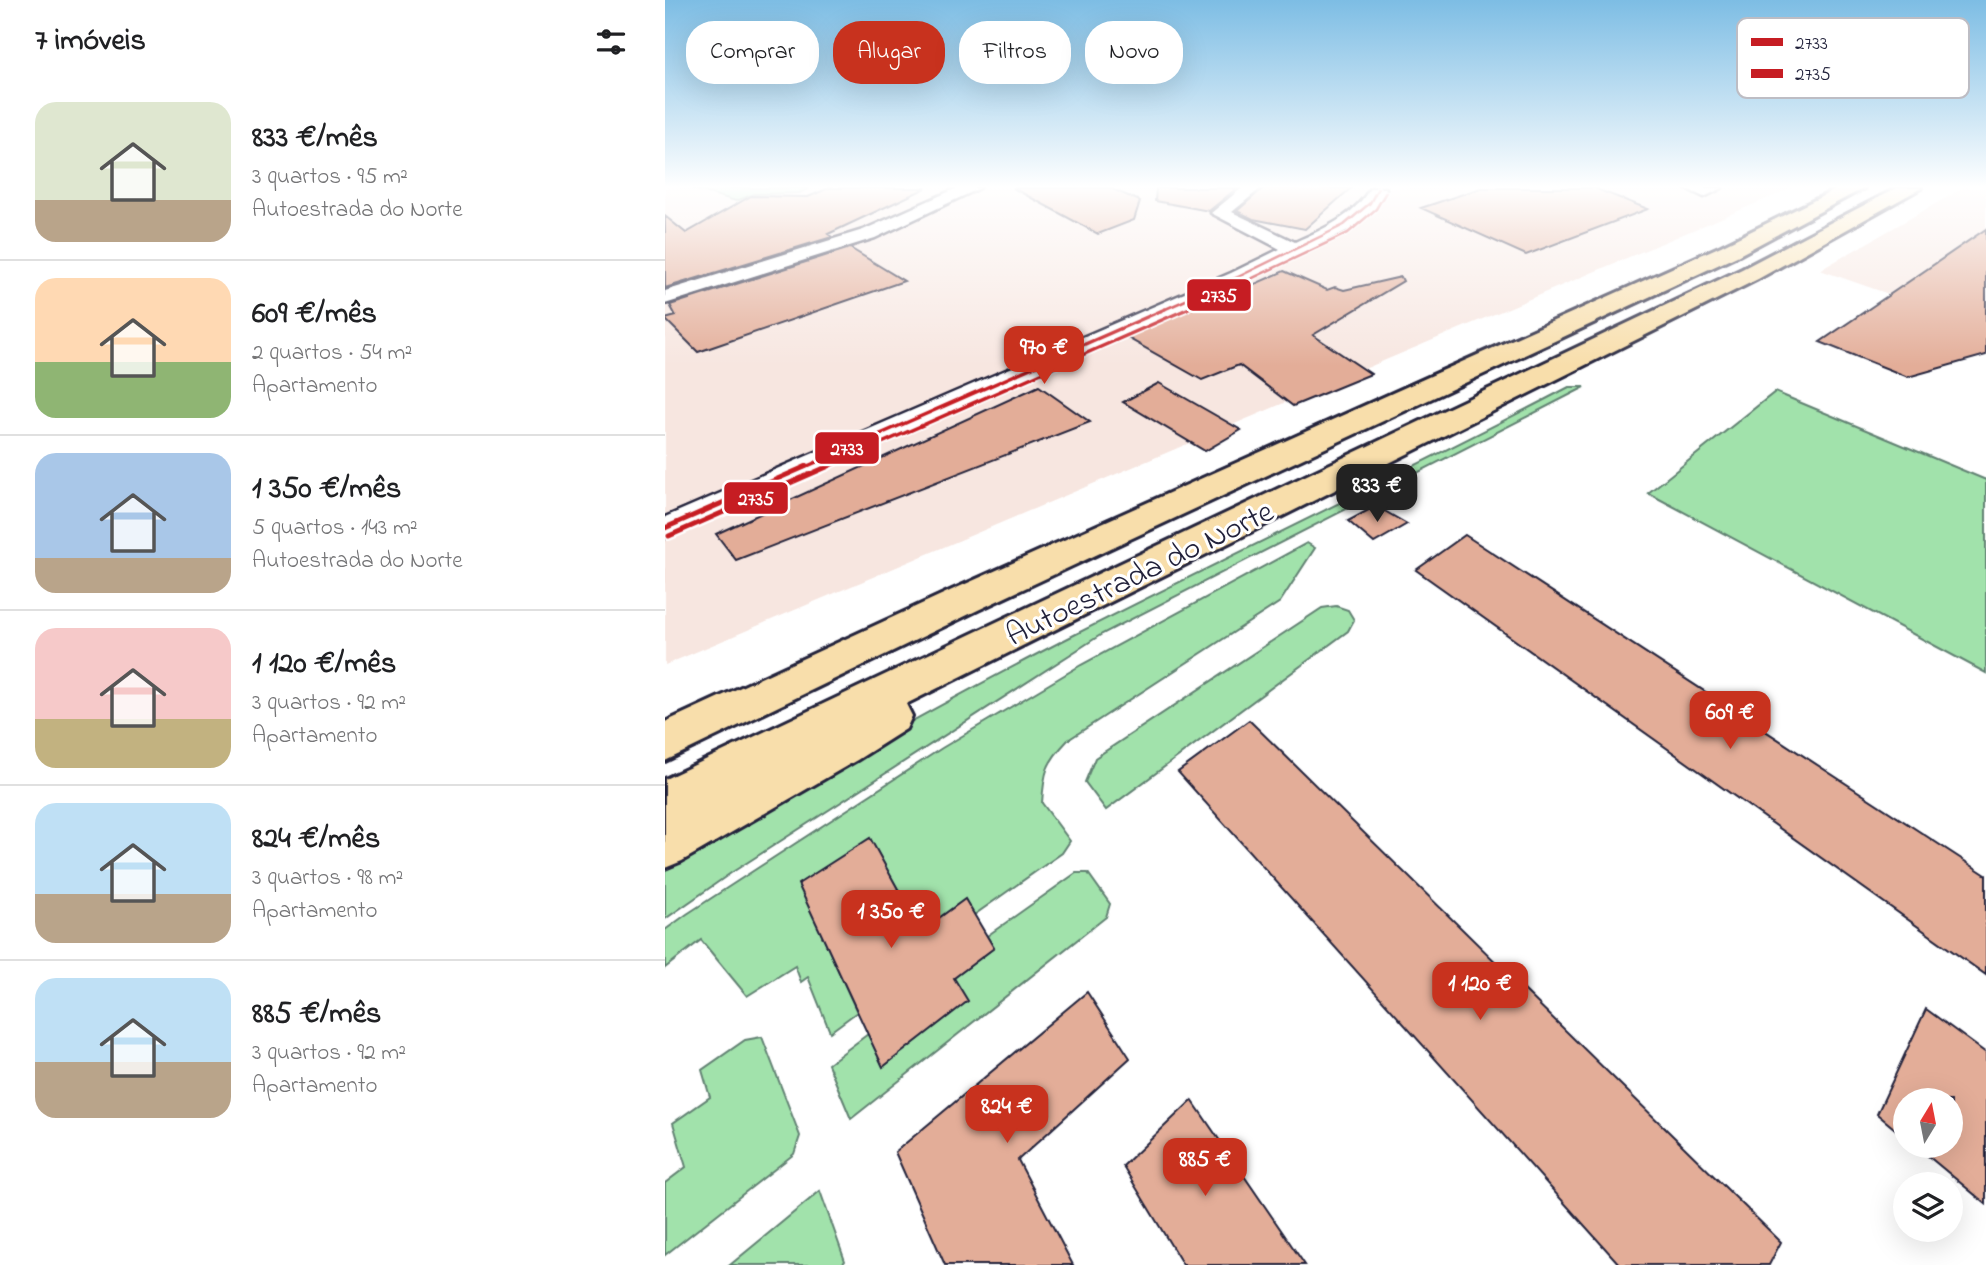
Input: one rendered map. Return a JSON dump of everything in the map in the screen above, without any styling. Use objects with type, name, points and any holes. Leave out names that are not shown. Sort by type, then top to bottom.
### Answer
[{"type":"highway","name":"Autoestrada do Norte","points":[[665,742],[965,600],[1737,247]]},
{"type":"highway","name":"Autoestrada do Norte","points":[[665,802],[1801,247]]},
{"type":"highway","points":[[665,713],[965,600]]},
{"type":"highway","points":[[665,845],[853,740],[928,691],[984,646]]},
{"type":"street","points":[[665,298],[827,247]]},
{"type":"street","points":[[1290,247],[1294,249]]},
{"type":"street","points":[[665,528],[1222,284],[1298,247]]},
{"type":"shaded area","points":[[665,247],[1653,247],[665,665]]},
{"type":"shaded area","points":[[1860,247],[1986,247],[1986,328],[1820,270]]},
{"type":"green space","points":[[1569,387],[1585,387],[1102,634],[731,873],[665,919],[665,861],[693,843],[1029,658]]},
{"type":"green space","points":[[1775,392],[1986,480],[1986,673],[1648,493]]},
{"type":"green space","points":[[1307,543],[1315,548],[1280,602],[1068,740],[1047,768],[1042,803],[1070,841],[1062,853],[974,915],[965,900],[921,931],[870,839],[799,884],[857,1012],[830,1032],[808,977],[801,982],[795,966],[747,996],[701,940],[665,968],[665,930],[687,914],[942,748],[1081,665]]},
{"type":"green space","points":[[1336,606],[1348,610],[1354,620],[1348,631],[1106,810],[1085,782],[1095,758],[1322,608]]},
{"type":"green space","points":[[1076,873],[1088,873],[1110,904],[1106,917],[851,1119],[828,1064],[868,1034],[883,1067],[967,1001],[954,978],[994,948],[987,936]]},
{"type":"green space","points":[[762,1037],[800,1136],[794,1154],[665,1255],[665,1183],[686,1167],[673,1123],[710,1097],[702,1070],[745,1040]]},
{"type":"green space","points":[[820,1191],[845,1261],[841,1265],[730,1265]]},
{"type":"building","points":[[665,247],[799,247],[665,288]]},
{"type":"building","points":[[1508,247],[1547,247],[1526,255]]},
{"type":"building","points":[[1960,247],[1986,247],[1986,355],[1908,377],[1820,342]]},
{"type":"building","points":[[850,248],[904,281],[698,352],[665,319],[676,316],[670,305]]},
{"type":"building","points":[[1284,271],[1327,290],[1335,287],[1344,290],[1401,277],[1403,281],[1313,335],[1371,374],[1293,406],[1239,365],[1202,380],[1126,337],[1241,286],[1246,288]]},
{"type":"building","points":[[1159,383],[1241,430],[1205,451],[1123,402]]},
{"type":"building","points":[[1039,386],[1090,422],[736,560],[716,534]]},
{"type":"building","points":[[1376,506],[1407,524],[1374,543],[1348,521]]},
{"type":"building","points":[[1465,535],[1986,875],[1986,975],[1416,570]]},
{"type":"building","points":[[1249,720],[1781,1242],[1769,1265],[1620,1265],[1178,772]]},
{"type":"building","points":[[870,838],[921,931],[965,899],[994,948],[954,978],[968,1001],[883,1067],[798,884]]},
{"type":"building","points":[[1087,992],[1130,1058],[1018,1160],[1073,1265],[945,1265],[895,1152]]},
{"type":"building","points":[[1926,1009],[1986,1053],[1986,1204],[1963,1185],[1963,1172],[1947,1172],[1930,1158],[1963,1158],[1963,1088],[1893,1088],[1893,1127],[1877,1114]]},
{"type":"building","points":[[1192,1100],[1305,1265],[1183,1265],[1123,1166]]},
{"type":"transit line","name":"2733","points":[[665,528],[1238,277],[1299,247]]},
{"type":"transit line","name":"2735","points":[[669,536],[1242,285],[1319,247]]}]
